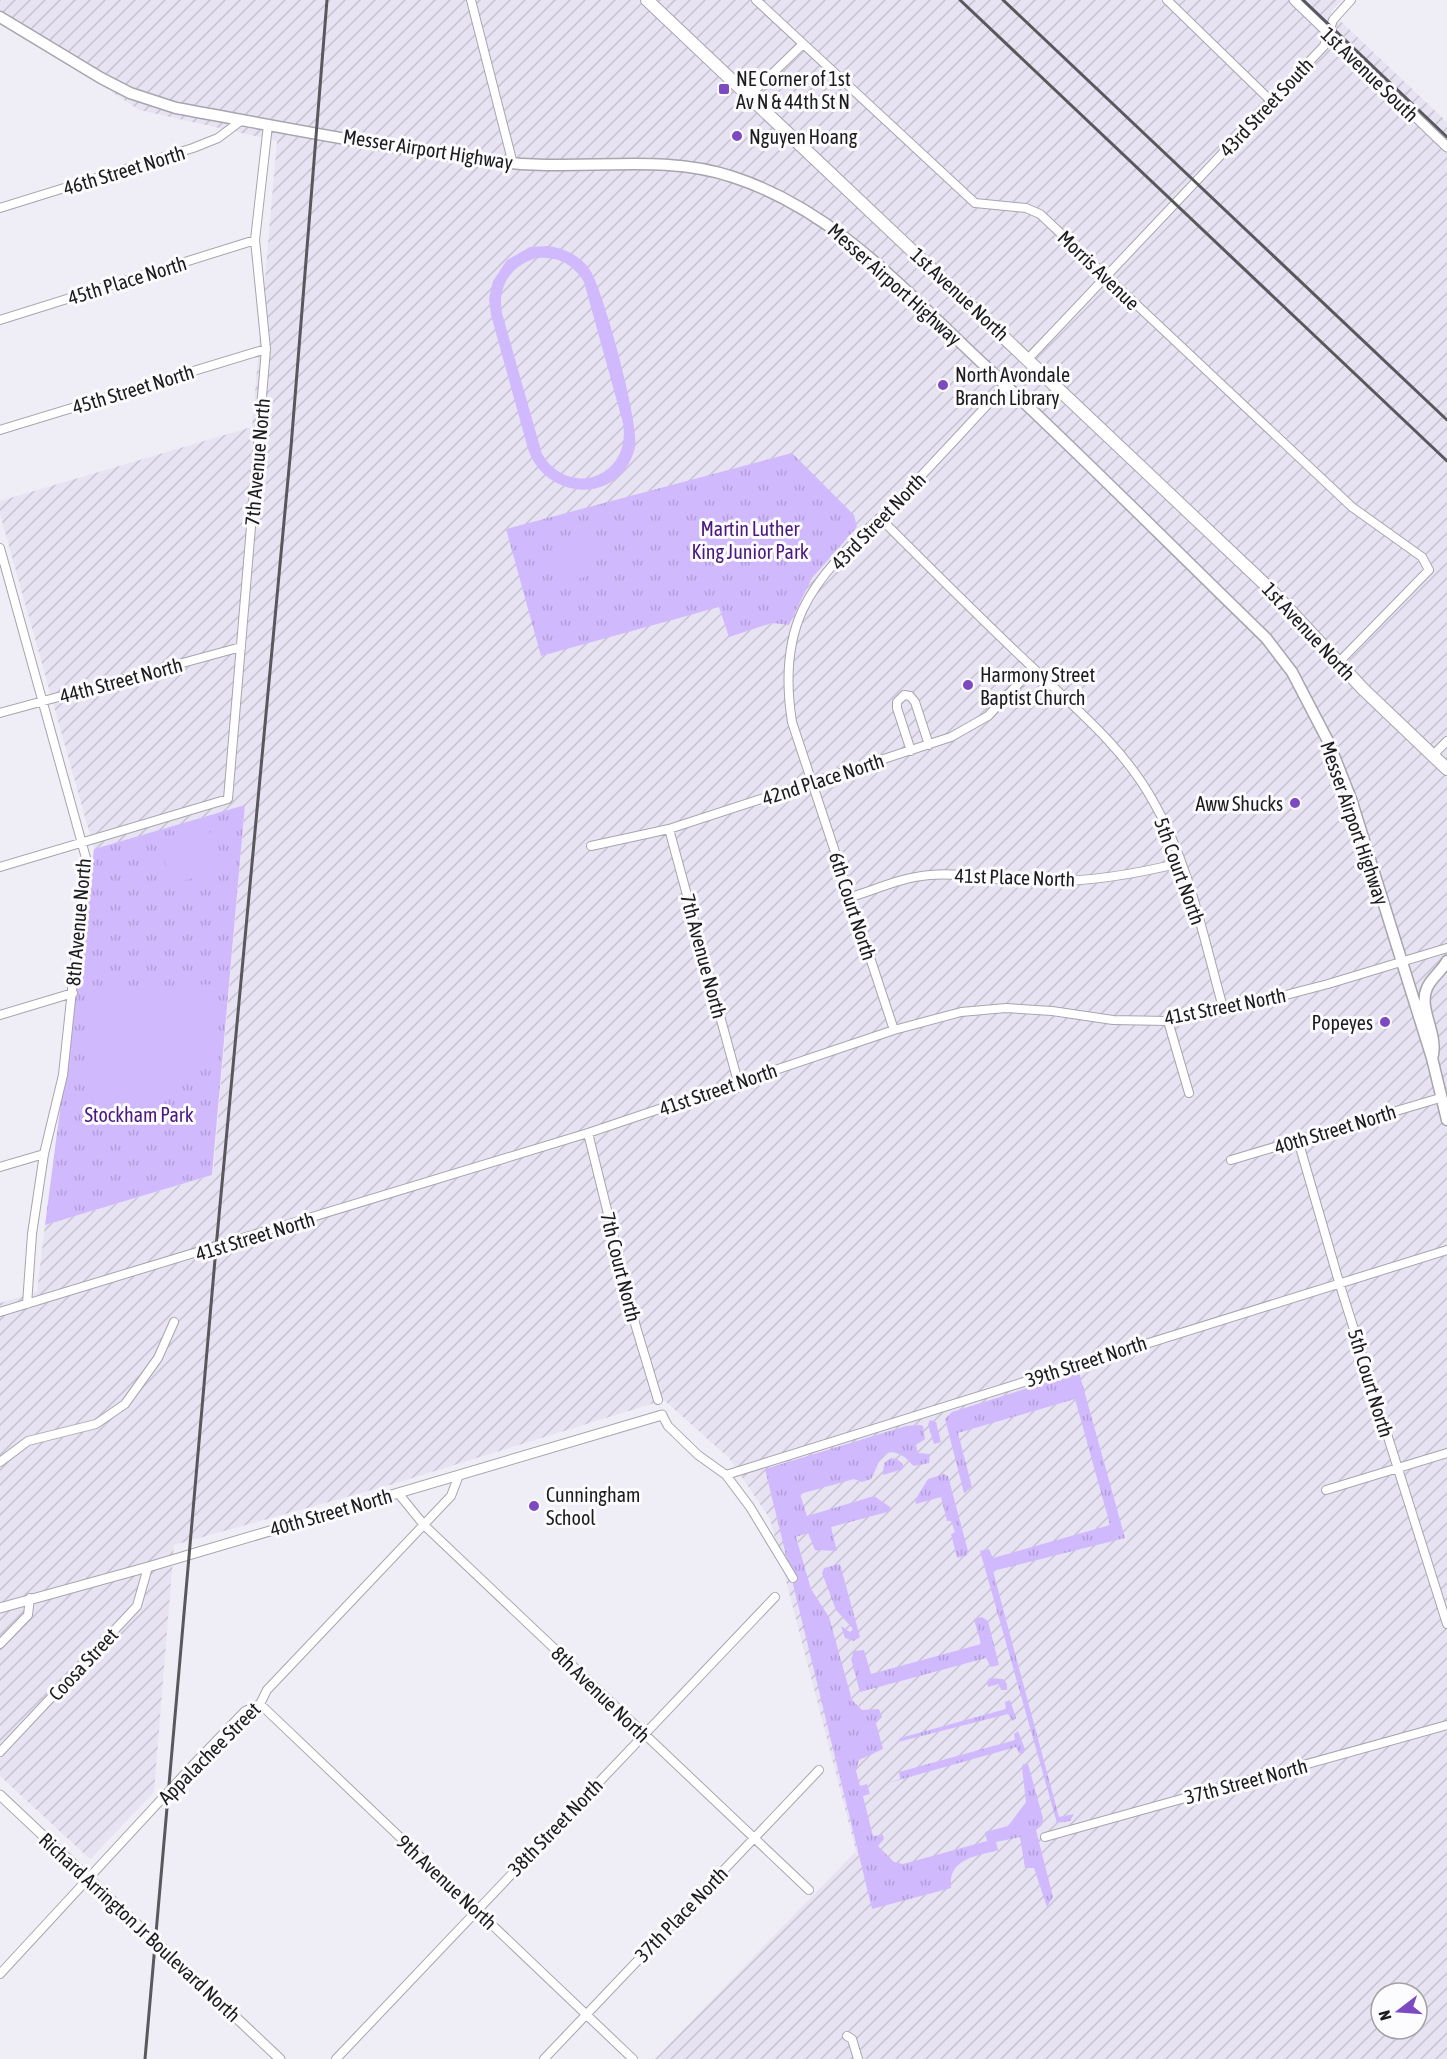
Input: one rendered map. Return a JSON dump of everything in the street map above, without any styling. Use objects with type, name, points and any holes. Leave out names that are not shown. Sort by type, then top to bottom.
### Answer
[{"type":"main road","name":"1st Avenue North","points":[[648,0],[1272,591],[1363,689],[1447,769]]},
{"type":"main road","name":"Messer Airport Highway","points":[[0,17],[130,93],[176,108],[513,164],[645,165],[702,169],[770,190],[816,215],[851,241],[1006,385],[1266,638],[1292,672],[1329,743],[1351,799],[1432,1058],[1447,1120]]},
{"type":"main road","points":[[1432,1058],[1435,1041],[1423,1000],[1427,987],[1447,961]]},
{"type":"street","points":[[471,0],[513,164]]},
{"type":"street","name":"Morris Avenue","points":[[756,0],[975,203],[1026,208],[1040,214],[1352,507],[1422,557],[1429,570],[1339,662]]},
{"type":"street","points":[[1167,0],[1271,101]]},
{"type":"street","name":"1st Avenue South","points":[[1294,0],[1447,147]]},
{"type":"street","name":"43rd Street South","points":[[1106,278],[1324,46],[1333,20],[1350,0]]},
{"type":"street","points":[[750,95],[802,45]]},
{"type":"street","name":"46th Street North","points":[[0,208],[193,148],[218,138],[242,120]]},
{"type":"street","name":"7th Avenue North","points":[[83,842],[228,799],[266,349],[255,240],[268,125]]},
{"type":"street","name":"45th Place North","points":[[0,320],[255,240]]},
{"type":"street","points":[[1028,359],[1106,278]]},
{"type":"street","name":"45th Street North","points":[[0,430],[266,349]]},
{"type":"street","name":"43rd Street North","points":[[811,782],[792,722],[787,693],[789,659],[803,610],[835,561],[880,518],[1006,385]]},
{"type":"street","name":"5th Court North","points":[[880,518],[1033,668],[1087,717],[1125,758],[1153,800],[1180,863],[1224,1011]]},
{"type":"street","name":"8th Avenue North","points":[[0,548],[3,571],[43,700],[86,858],[63,1075],[44,1154],[32,1234],[27,1304]]},
{"type":"street","name":"44th Street North","points":[[0,713],[241,647]]},
{"type":"street","name":"42nd Place North","points":[[591,846],[669,829],[929,745],[962,732],[988,716],[1033,668]]},
{"type":"street","points":[[910,751],[897,708],[897,702],[904,695],[910,696],[915,702],[929,745]]},
{"type":"street","points":[[1433,755],[1447,741]]},
{"type":"street","name":"6th Court North","points":[[811,782],[894,1030]]},
{"type":"street","name":"7th Avenue North","points":[[669,829],[738,1083]]},
{"type":"street","points":[[0,867],[83,842]]},
{"type":"street","name":"41st Place North","points":[[851,897],[904,880],[930,875],[968,874],[1018,881],[1052,882],[1141,873],[1180,863]]},
{"type":"street","name":"41st Street North","points":[[0,1312],[588,1133],[894,1030],[961,1012],[1006,1008],[1052,1011],[1113,1020],[1168,1021],[1224,1011],[1447,948]]},
{"type":"street","points":[[0,1015],[73,993]]},
{"type":"street","points":[[1168,1021],[1189,1093]]},
{"type":"street","name":"40th Street North","points":[[1231,1160],[1440,1098]]},
{"type":"street","name":"7th Court North","points":[[588,1133],[636,1327],[658,1400]]},
{"type":"street","name":"5th Court North","points":[[1298,1140],[1397,1468],[1447,1624]]},
{"type":"street","points":[[0,1167],[44,1154]]},
{"type":"street","name":"39th Street North","points":[[726,1474],[1447,1250]]},
{"type":"street","points":[[0,1462],[28,1441],[96,1424],[125,1404],[158,1358],[174,1322]]},
{"type":"street","points":[[662,1415],[668,1426],[698,1455],[726,1474],[750,1507],[793,1578]]},
{"type":"street","name":"40th Street North","points":[[0,1608],[148,1567],[662,1415]]},
{"type":"street","points":[[1326,1490],[1447,1453]]},
{"type":"street","name":"Appalachee Street","points":[[0,1974],[245,1711],[260,1704],[267,1690],[452,1496],[459,1475]]},
{"type":"street","name":"8th Avenue North","points":[[398,1493],[424,1525],[809,1890]]},
{"type":"street","name":"Coosa Street","points":[[0,1752],[137,1606],[148,1567]]},
{"type":"street","name":"38th Street North","points":[[336,2059],[775,1596]]},
{"type":"street","points":[[0,1644],[28,1615],[30,1598]]},
{"type":"street","name":"9th Avenue North","points":[[260,1704],[633,2059]]},
{"type":"street","name":"37th Street North","points":[[1045,1837],[1447,1725]]},
{"type":"street","name":"37th Place North","points":[[544,2059],[819,1770]]},
{"type":"street","name":"Richard Arrington Jr Boulevard North","points":[[0,1795],[280,2059]]},
{"type":"street","points":[[847,2036],[852,2039],[858,2059]]},
{"type":"shaded area","points":[[0,0],[1342,0],[1331,12],[1447,122],[1447,2059],[655,2059],[856,1851],[770,1519],[729,1458],[664,1400],[393,1484],[174,1545],[154,1792],[90,1859],[0,1776],[0,1303],[37,1292],[45,1225],[213,1175],[245,806],[94,849],[0,514],[0,501],[252,427],[277,141],[139,110],[0,17]]},
{"type":"green space","points":[[530,247],[559,248],[576,256],[586,265],[596,282],[611,329],[632,413],[635,447],[627,466],[615,479],[600,487],[583,490],[566,487],[550,479],[537,467],[528,449],[491,315],[489,298],[493,281],[507,260]],"holes":[[[545,258],[564,262],[575,270],[584,282],[623,423],[623,441],[618,457],[609,468],[596,476],[582,478],[568,476],[554,468],[542,454],[502,313],[504,286],[513,271],[528,261]]]},
{"type":"green space","name":"Martin Luther King Junior Park","points":[[792,453],[854,515],[857,527],[812,578],[789,625],[772,623],[729,637],[719,607],[541,656],[506,529]]},
{"type":"green space","points":[[586,538],[597,573],[561,584],[551,548]]},
{"type":"green space","name":"Stockham Park","points":[[245,805],[212,1175],[45,1225],[94,849]]},
{"type":"green space","points":[[208,826],[220,871],[171,884],[159,839]]},
{"type":"green space","points":[[218,984],[217,1026],[214,1043],[189,1080],[178,1091],[153,1108],[125,1119],[94,1125],[90,998],[98,989]]},
{"type":"green space","points":[[1079,1372],[1125,1538],[993,1571],[1059,1817],[1074,1814],[1070,1821],[1057,1823],[980,1551],[989,1549],[993,1558],[1110,1525],[1075,1399],[958,1433],[972,1487],[964,1493],[945,1419],[952,1412]]},
{"type":"green space","points":[[930,1420],[936,1422],[941,1442],[934,1444],[928,1425]]},
{"type":"green space","points":[[906,1426],[923,1426],[925,1439],[916,1445],[918,1453],[930,1454],[929,1463],[914,1466],[901,1455],[888,1453],[881,1460],[871,1479],[862,1482],[854,1479],[800,1494],[807,1516],[874,1496],[890,1507],[891,1511],[831,1527],[837,1551],[815,1550],[808,1533],[796,1537],[811,1589],[829,1617],[852,1700],[862,1710],[879,1709],[882,1717],[876,1723],[883,1749],[859,1760],[856,1771],[860,1786],[867,1784],[870,1794],[863,1796],[873,1836],[883,1835],[884,1839],[878,1846],[894,1862],[903,1864],[987,1841],[985,1832],[1008,1826],[1026,1802],[1022,1768],[1023,1764],[1028,1764],[1043,1818],[1042,1825],[1036,1830],[1053,1897],[1047,1907],[1034,1868],[1025,1868],[1020,1837],[996,1842],[998,1850],[972,1857],[958,1865],[951,1878],[951,1888],[872,1909],[765,1469]]},
{"type":"green space","points":[[891,1458],[903,1464],[903,1469],[883,1475],[884,1463]]},
{"type":"green space","points":[[944,1474],[948,1476],[968,1551],[967,1555],[957,1558],[951,1534],[955,1532],[951,1521],[947,1521],[941,1497],[916,1504],[915,1500],[928,1479]]},
{"type":"green space","points":[[840,1564],[860,1637],[854,1641],[845,1638],[841,1626],[850,1632],[853,1629],[836,1610],[822,1573],[824,1568]]},
{"type":"green space","points":[[982,1617],[988,1621],[999,1665],[991,1667],[986,1658],[860,1692],[851,1659],[854,1651],[864,1650],[871,1674],[981,1644],[974,1619]]},
{"type":"green space","points":[[990,1678],[1003,1679],[1007,1684],[1007,1690],[1001,1690],[999,1684],[988,1687],[987,1681]]},
{"type":"green space","points":[[1010,1700],[1016,1718],[1013,1721],[1008,1714],[898,1742],[900,1738],[1006,1709],[1005,1702]]},
{"type":"green space","points":[[1018,1731],[1025,1749],[1023,1754],[1019,1753],[1016,1747],[881,1785],[900,1779],[899,1772],[1015,1740],[1014,1734]]},
{"type":"railway","points":[[145,2059],[216,1248],[291,447],[327,0]]},
{"type":"railway","points":[[960,0],[1447,461]]},
{"type":"railway","points":[[1003,0],[1447,420]]},
{"type":"railway","points":[[1303,0],[1447,137]]},
{"type":"place","name":"NE Corner of 1st Av N & 44th St N","points":[[724,89]]},
{"type":"place","name":"Nguyen Hoang","points":[[737,136]]},
{"type":"place","name":"North Avondale Branch Library","points":[[943,385]]},
{"type":"place","name":"Harmony Street Baptist Church","points":[[968,685]]},
{"type":"place","name":"Aww Shucks","points":[[1295,803]]},
{"type":"place","name":"Popeyes","points":[[1385,1022]]},
{"type":"place","name":"Cunningham School","points":[[534,1506]]}]
